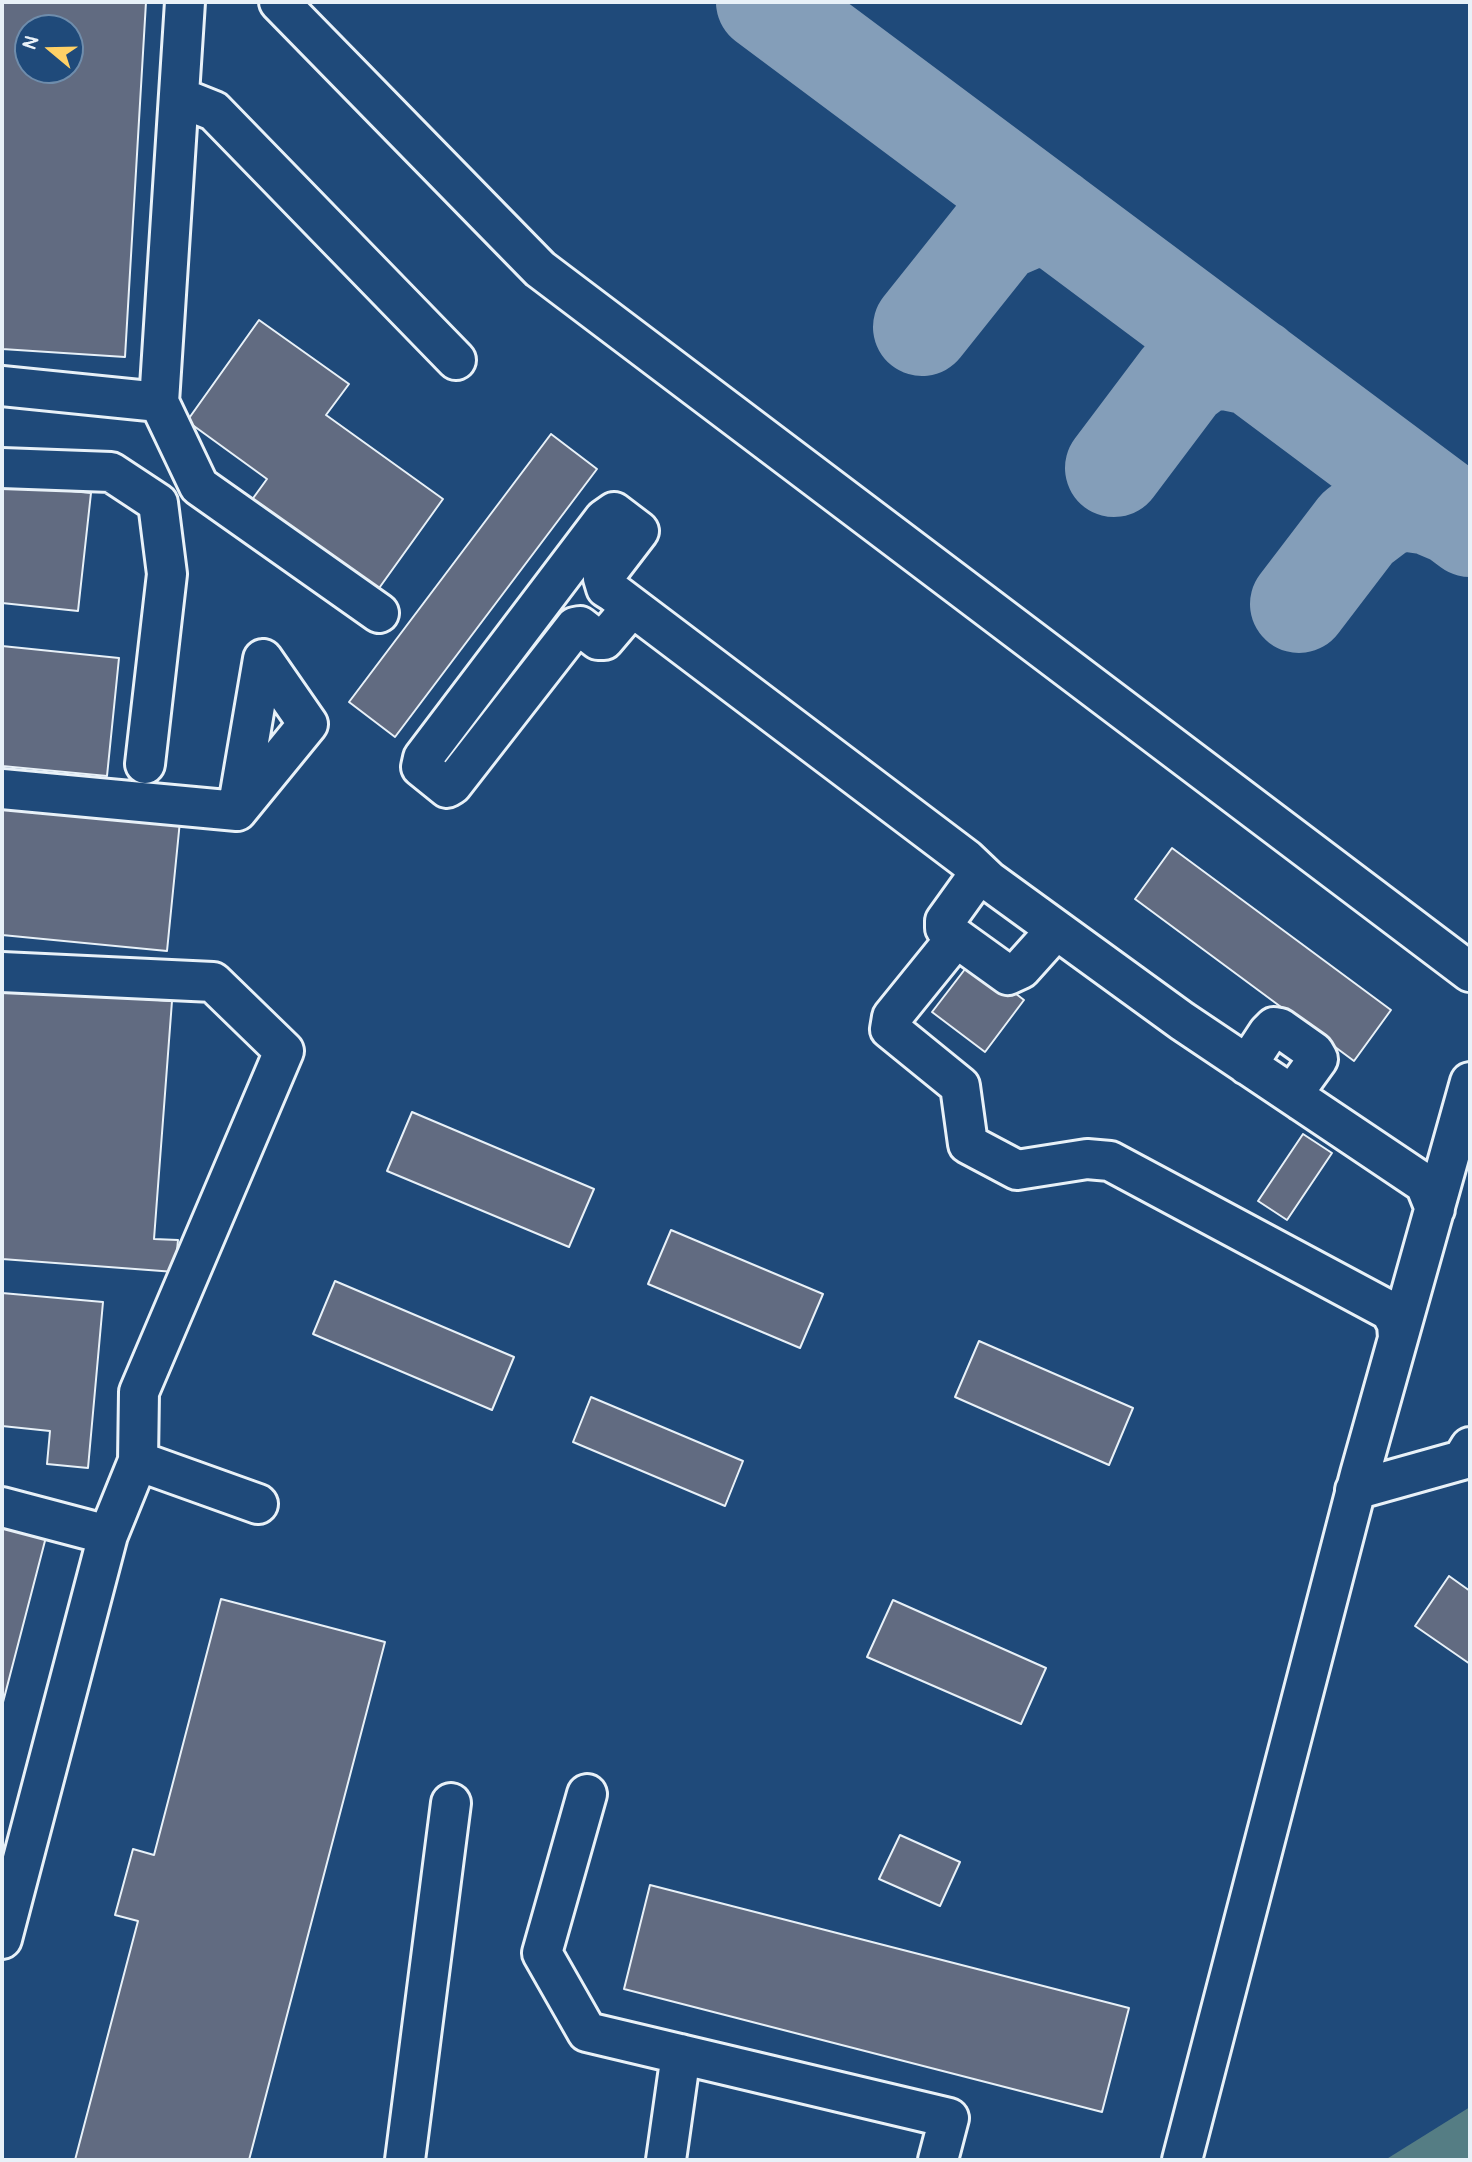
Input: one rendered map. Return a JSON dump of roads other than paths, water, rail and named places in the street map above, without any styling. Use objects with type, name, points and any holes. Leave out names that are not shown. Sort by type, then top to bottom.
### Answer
[{"type":"lane","points":[[186,2],[159,402],[199,486],[379,613]]},
{"type":"lane","points":[[279,2],[540,269],[1470,972]]},
{"type":"lane","points":[[179,97],[214,111],[456,360]]},
{"type":"lane","points":[[2,386],[159,402]]},
{"type":"lane","points":[[2,468],[111,472],[158,503],[167,573],[145,764]]},
{"type":"lane","points":[[632,607],[604,640],[598,640],[580,626],[575,627],[452,785],[447,788],[421,767],[420,762],[447,725],[604,519],[614,512],[639,531],[603,578],[603,583],[1056,930],[1247,1065],[1425,1184],[1435,1209]]},
{"type":"lane","points":[[2,789],[237,811]]},
{"type":"lane","points":[[988,880],[981,877],[973,882],[948,915],[945,928],[956,938],[1003,972],[1013,974],[1056,930]]},
{"type":"lane","points":[[956,938],[892,1017],[890,1029],[960,1086],[968,1144],[1017,1170],[1087,1158],[1110,1161],[1390,1311],[1397,1324],[1398,1338]]},
{"type":"lane","points":[[2,972],[213,982],[284,1051],[139,1392],[138,1461],[108,1535],[2,1939]]},
{"type":"lane","points":[[1182,2160],[1355,1490],[1470,1082]]},
{"type":"lane","points":[[1355,1490],[1462,1460],[1470,1447]]},
{"type":"lane","points":[[138,1461],[258,1504]]},
{"type":"lane","points":[[2,1507],[108,1535]]},
{"type":"lane","points":[[587,1794],[542,1954],[587,2032],[949,2118],[938,2160]]},
{"type":"lane","points":[[405,2160],[451,1803]]},
{"type":"lane","points":[[666,2160],[681,2054]]}]
